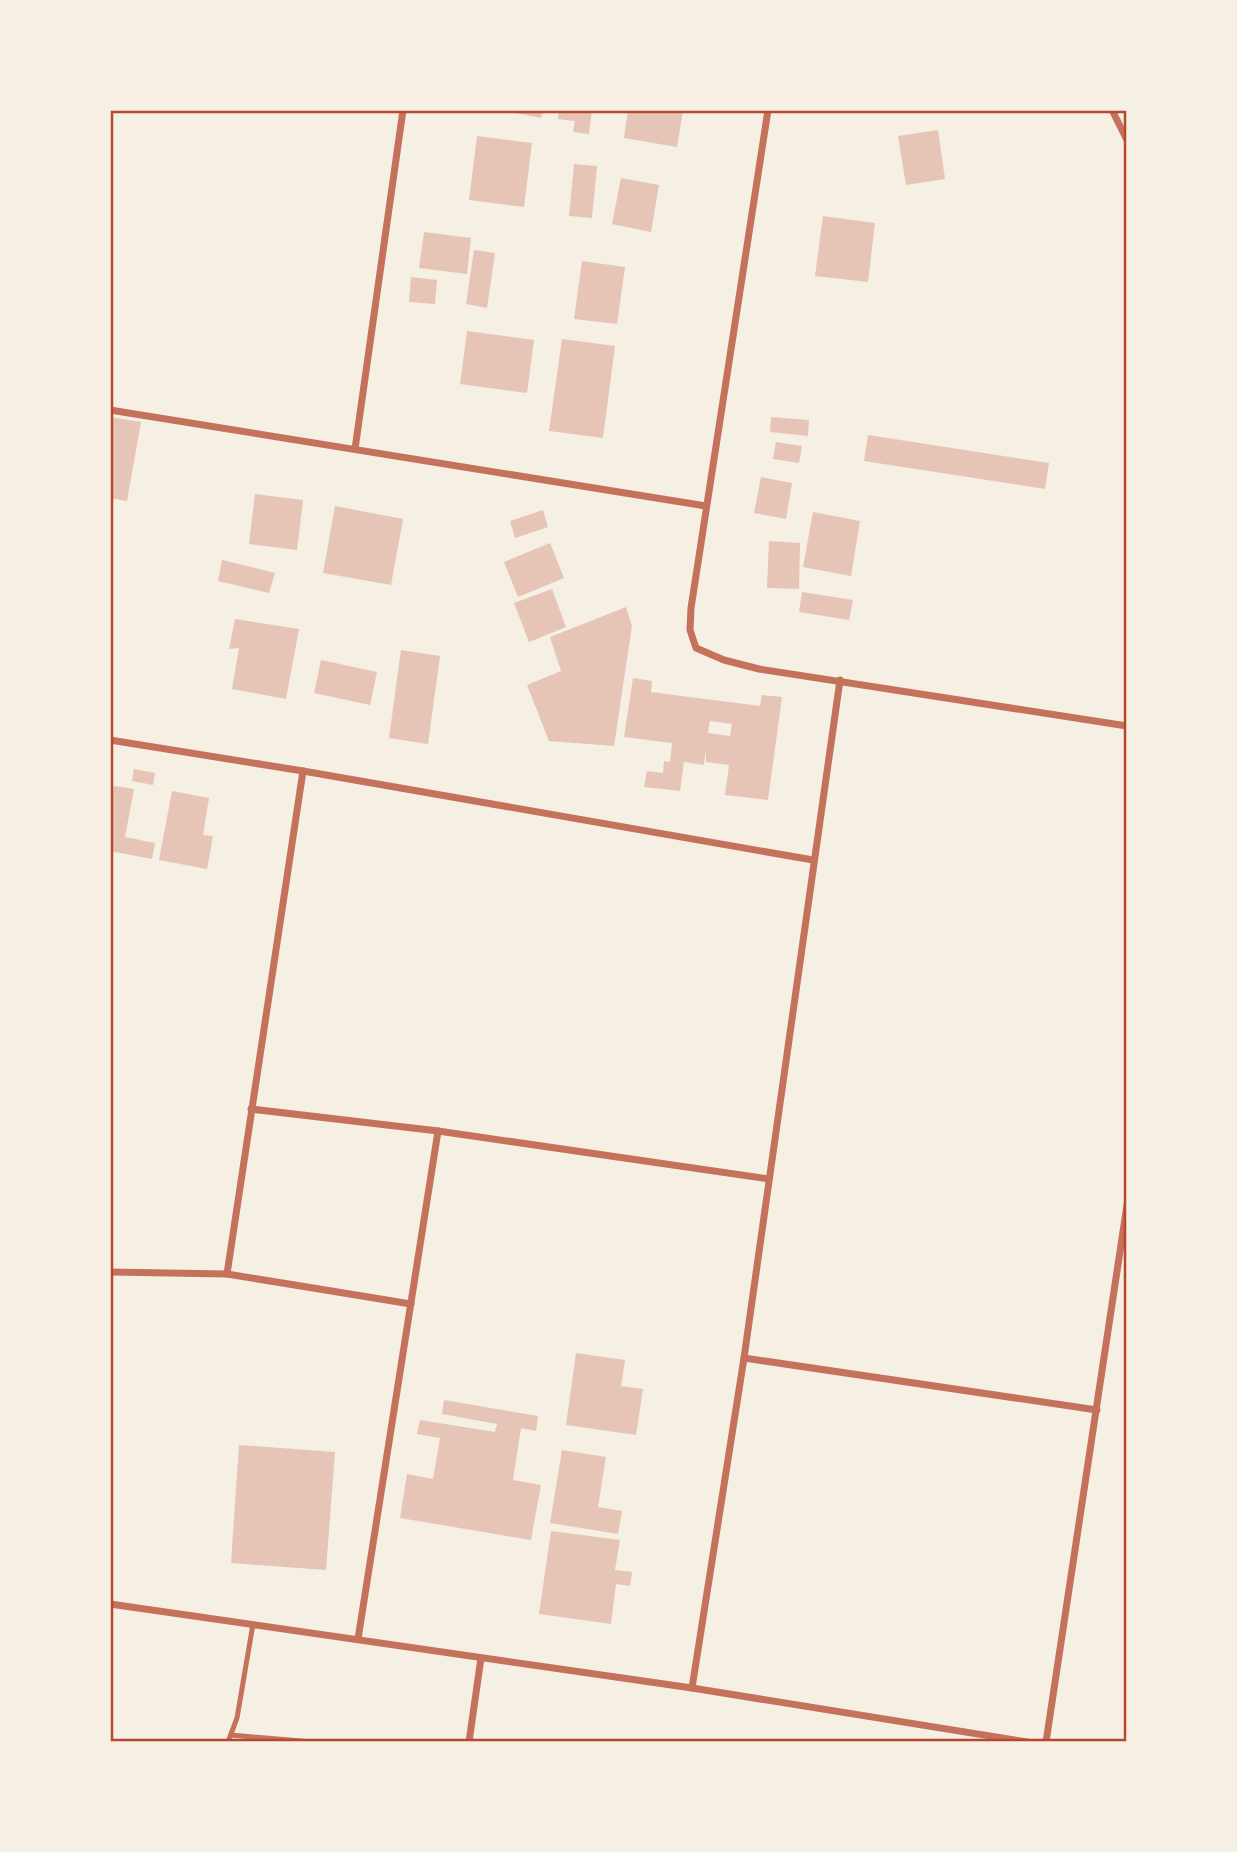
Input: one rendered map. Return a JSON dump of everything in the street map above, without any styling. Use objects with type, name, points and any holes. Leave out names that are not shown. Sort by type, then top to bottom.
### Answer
[{"type":"street","points":[[355,449],[403,110]]},
{"type":"street","points":[[768,110],[691,607],[690,630],[696,648],[724,660],[759,669],[1127,726]]},
{"type":"street","points":[[1112,110],[1127,140]]},
{"type":"street","points":[[110,410],[706,506]]},
{"type":"street","points":[[692,1688],[744,1358],[840,680]]},
{"type":"street","points":[[110,740],[813,860]]},
{"type":"street","points":[[227,1274],[303,771]]},
{"type":"street","points":[[251,1109],[438,1131],[769,1180]]},
{"type":"street","points":[[358,1639],[438,1131]]},
{"type":"street","points":[[1046,1742],[1127,1205]]},
{"type":"street","points":[[110,1272],[227,1274],[411,1304]]},
{"type":"street","points":[[744,1358],[1097,1410]]},
{"type":"street","points":[[110,1604],[692,1688],[1027,1742]]},
{"type":"street","points":[[469,1742],[481,1658]]},
{"type":"lane","points":[[253,1624],[237,1718],[229,1738],[313,1742]]},
{"type":"building","points":[[501,110],[543,110],[541,118]]},
{"type":"building","points":[[559,110],[592,110],[589,134],[573,132],[575,121],[558,119]]},
{"type":"building","points":[[628,110],[683,110],[677,147],[624,138]]},
{"type":"building","points":[[938,130],[945,179],[906,185],[898,136]]},
{"type":"building","points":[[477,136],[532,143],[524,207],[469,200]]},
{"type":"building","points":[[574,164],[597,166],[592,218],[569,216]]},
{"type":"building","points":[[621,178],[659,185],[651,232],[612,224]]},
{"type":"building","points":[[823,216],[875,223],[868,282],[815,276]]},
{"type":"building","points":[[424,232],[471,238],[467,274],[419,268]]},
{"type":"building","points":[[474,250],[495,253],[487,308],[466,304]]},
{"type":"building","points":[[582,261],[625,267],[617,324],[574,319]]},
{"type":"building","points":[[411,277],[437,280],[435,304],[409,302]]},
{"type":"building","points":[[467,331],[534,340],[527,393],[460,384]]},
{"type":"building","points":[[562,339],[615,346],[603,438],[549,431]]},
{"type":"building","points":[[110,417],[141,422],[127,501],[110,498]]},
{"type":"building","points":[[771,417],[809,420],[808,436],[770,432]]},
{"type":"building","points":[[868,435],[1049,463],[1045,489],[864,461]]},
{"type":"building","points":[[776,442],[802,446],[799,463],[773,459]]},
{"type":"building","points":[[761,477],[792,483],[786,519],[754,513]]},
{"type":"building","points":[[255,494],[303,500],[297,550],[249,544]]},
{"type":"building","points":[[335,506],[403,519],[391,585],[323,573]]},
{"type":"building","points":[[543,510],[548,527],[515,538],[510,521]]},
{"type":"building","points":[[813,512],[860,521],[851,576],[803,567]]},
{"type":"building","points":[[769,541],[800,543],[799,589],[767,588]]},
{"type":"building","points":[[550,543],[564,578],[518,597],[504,562]]},
{"type":"building","points":[[222,560],[275,573],[269,593],[218,581]]},
{"type":"building","points":[[552,589],[566,627],[529,642],[514,603]]},
{"type":"building","points":[[802,592],[853,600],[849,620],[799,612]]},
{"type":"building","points":[[626,607],[632,626],[614,746],[549,741],[527,685],[561,671],[550,637]]},
{"type":"building","points":[[235,619],[299,629],[286,699],[232,689],[239,648],[229,649]]},
{"type":"building","points":[[401,650],[440,656],[428,744],[389,738]]},
{"type":"building","points":[[321,660],[377,672],[370,705],[314,693]]},
{"type":"building","points":[[633,678],[652,681],[651,692],[760,706],[762,695],[782,697],[768,800],[725,795],[729,765],[706,762],[706,749],[704,765],[684,762],[680,791],[644,787],[647,771],[663,773],[664,761],[670,762],[672,743],[624,737]],"holes":[[[710,721],[732,724],[730,736],[708,733]]]},
{"type":"building","points":[[134,769],[155,773],[153,785],[132,781]]},
{"type":"building","points":[[114,786],[134,789],[125,837],[155,843],[152,859],[110,851],[110,808]]},
{"type":"building","points":[[172,791],[209,798],[203,835],[213,836],[207,869],[159,860]]},
{"type":"building","points":[[576,1353],[625,1360],[621,1386],[643,1389],[636,1435],[566,1425]]},
{"type":"building","points":[[444,1400],[538,1416],[536,1431],[521,1428],[513,1480],[541,1485],[531,1540],[400,1518],[407,1474],[433,1479],[440,1438],[417,1434],[420,1420],[495,1432],[497,1424],[442,1414]]},
{"type":"building","points":[[239,1445],[335,1452],[326,1570],[231,1563]]},
{"type":"building","points":[[562,1450],[606,1457],[598,1507],[622,1511],[618,1534],[550,1523]]},
{"type":"building","points":[[551,1531],[620,1540],[615,1570],[632,1572],[630,1586],[616,1584],[611,1624],[539,1614]]}]
